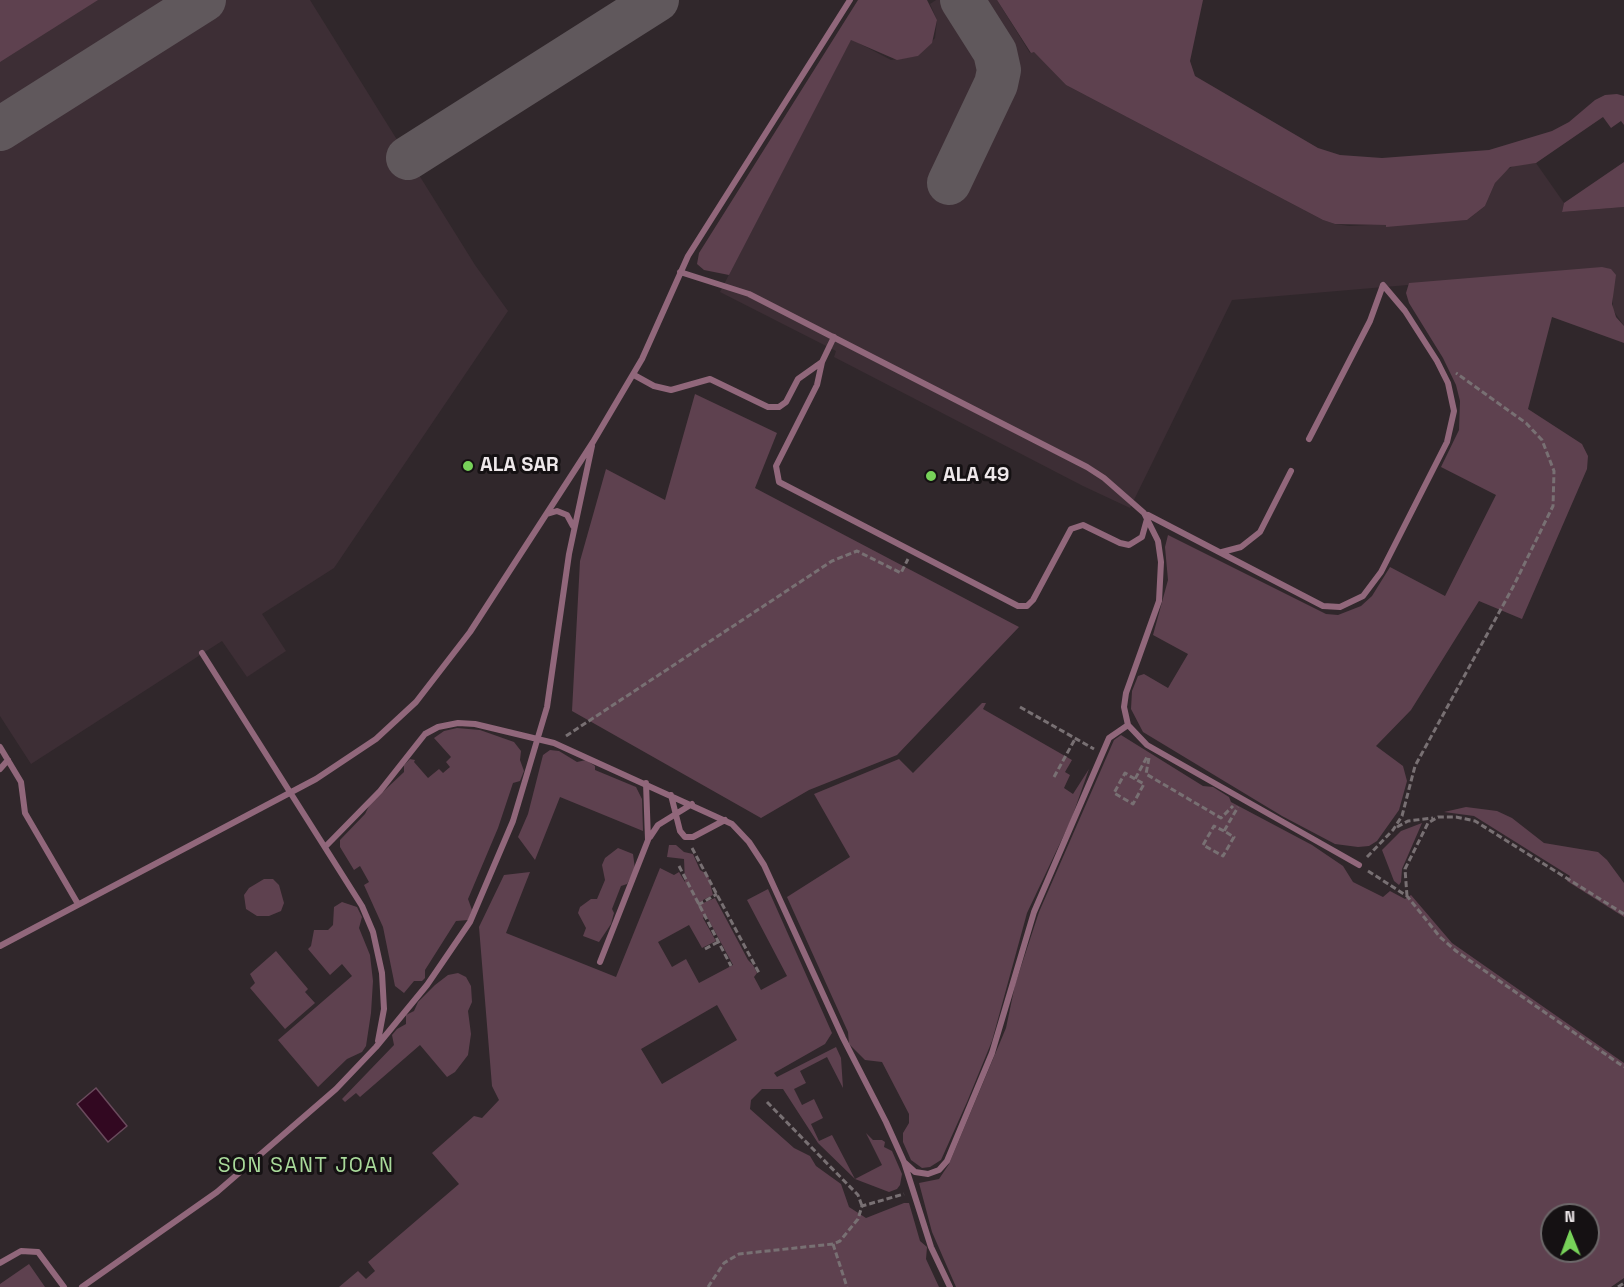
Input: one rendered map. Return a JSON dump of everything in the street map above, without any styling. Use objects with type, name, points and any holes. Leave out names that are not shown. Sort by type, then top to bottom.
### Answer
[{"type":"lane","points":[[0,946],[291,792],[360,751],[391,727],[417,702],[470,632],[634,375],[680,272],[850,0]]},
{"type":"lane","points":[[680,272],[749,294],[834,337],[1088,467],[1146,515],[1323,606],[1340,607],[1363,596],[1381,572],[1451,432],[1454,411],[1451,392],[1437,360],[1383,285],[1370,321],[1309,439]]},
{"type":"lane","points":[[834,337],[822,362],[817,385],[776,466],[777,478],[782,485],[1023,606],[1033,600],[1071,529],[1083,525],[1129,545],[1142,537],[1147,527],[1146,515]]},
{"type":"lane","points":[[634,375],[654,386],[671,390],[710,379],[773,408],[783,405],[798,379],[822,362]]},
{"type":"lane","points":[[82,1287],[91,1285],[217,1192],[336,1089],[376,1047],[427,985],[470,922],[501,853],[539,738],[557,651],[574,531],[592,442]]},
{"type":"lane","points":[[1218,552],[1235,550],[1253,539],[1265,522],[1291,471]]},
{"type":"lane","points":[[546,514],[557,511],[567,515],[572,520],[574,531]]},
{"type":"lane","points":[[1146,515],[1155,531],[1160,550],[1161,589],[1155,615],[1126,693],[1124,707],[1128,725],[1140,739],[1153,748],[1359,865]]},
{"type":"lane","points":[[202,654],[362,906],[377,948],[384,996],[383,1022],[376,1047]]},
{"type":"lane","points":[[326,846],[373,800],[422,738],[432,729],[464,723],[554,743],[725,820],[742,834],[764,865],[843,1038],[904,1162],[931,1247],[950,1287]]},
{"type":"lane","points":[[904,1162],[915,1172],[928,1174],[939,1170],[947,1161],[992,1053],[1034,912],[1113,734],[1128,725]]},
{"type":"lane","points":[[0,747],[21,782],[25,813],[78,904]]},
{"type":"lane","points":[[0,769],[8,760]]},
{"type":"lane","points":[[646,783],[648,840]]},
{"type":"lane","points":[[671,795],[680,831],[687,837],[725,820]]},
{"type":"lane","points":[[600,962],[648,840],[658,825],[692,804]]},
{"type":"lane","points":[[0,1263],[21,1251],[38,1252],[64,1287]]},
{"type":"path","points":[[1393,830],[1406,805],[1415,766],[1547,521],[1555,489],[1550,456],[1537,434],[1495,400],[1437,360]]},
{"type":"path","points":[[554,743],[831,561],[857,551],[901,573],[911,551]]},
{"type":"path","points":[[1020,707],[1103,754]]},
{"type":"path","points":[[1054,777],[1076,739]]},
{"type":"path","points":[[1135,779],[1153,748]]},
{"type":"path","points":[[1139,751],[1148,757]]},
{"type":"path","points":[[1148,757],[1146,774],[1212,813],[1221,818],[1233,806]]},
{"type":"path","points":[[1125,773],[1135,779],[1144,784],[1133,804],[1114,793],[1125,773]]},
{"type":"path","points":[[1224,831],[1241,800]]},
{"type":"path","points":[[1624,914],[1475,821],[1456,816],[1408,821],[1393,830],[1359,865],[1407,896],[1440,937],[1456,951],[1624,1067]]},
{"type":"path","points":[[1407,896],[1406,869],[1428,823],[1438,817]]},
{"type":"path","points":[[1214,826],[1224,831],[1234,837],[1222,856],[1203,845],[1214,826]]},
{"type":"path","points":[[690,843],[759,973]]},
{"type":"path","points":[[679,866],[731,966]]},
{"type":"path","points":[[698,905],[717,894]]},
{"type":"path","points":[[705,949],[718,942]]},
{"type":"path","points":[[708,1287],[724,1263],[739,1254],[833,1244],[840,1241],[858,1219],[862,1206],[858,1195],[768,1102]]},
{"type":"path","points":[[862,1206],[913,1192]]},
{"type":"path","points":[[833,1244],[847,1287]]},
{"type":"path","points":[[1618,1287],[1624,1283]]},
{"type":"shaded area","points":[[0,0],[310,0],[475,265],[508,311],[334,568],[262,614],[286,651],[247,677],[222,641],[31,764],[0,716]]},
{"type":"shaded area","points":[[0,0],[98,0],[0,62]]},
{"type":"shaded area","points":[[858,0],[927,0],[937,20],[932,43],[918,56],[897,60],[851,40],[729,275],[704,270],[697,264],[699,253]]},
{"type":"shaded area","points":[[936,0],[997,0],[1030,53],[1034,51],[1066,85],[1323,220],[1335,224],[1349,226],[1467,220],[1485,206],[1502,173],[1515,165],[1536,163],[1564,203],[1562,212],[1624,207],[1624,326],[1613,310],[1613,288],[1607,268],[1232,300],[1130,508],[1083,486],[834,357],[836,351],[720,292],[851,39],[891,60],[918,56],[935,38],[937,20],[930,4]]},
{"type":"shaded area","points":[[997,0],[1203,0],[1190,61],[1195,76],[1318,148],[1340,155],[1382,158],[1489,150],[1552,131],[1569,122],[1595,100],[1605,95],[1624,96],[1624,125],[1621,121],[1611,128],[1603,117],[1536,163],[1510,167],[1495,183],[1485,206],[1467,220],[1386,227],[1386,225],[1335,224],[1323,220],[1066,85],[1034,52],[1031,53]]},
{"type":"shaded area","points":[[1624,162],[1624,207],[1562,212],[1564,203]]},
{"type":"shaded area","points":[[1602,267],[1611,269],[1616,275],[1612,304],[1616,317],[1624,326],[1624,343],[1552,317],[1528,409],[1582,444],[1588,456],[1587,469],[1522,619],[1479,601],[1411,710],[1376,746],[1403,766],[1407,781],[1399,810],[1377,841],[1369,846],[1358,847],[1335,844],[1282,816],[1143,732],[1131,709],[1132,691],[1138,676],[1144,674],[1168,688],[1188,654],[1153,635],[1168,580],[1165,547],[1168,535],[1326,614],[1338,615],[1361,606],[1372,596],[1390,567],[1445,596],[1496,495],[1441,467],[1459,430],[1460,401],[1456,385],[1443,358],[1409,303],[1406,293],[1409,283]]},
{"type":"shaded area","points":[[695,394],[777,433],[755,488],[1019,627],[897,755],[809,790],[761,818],[572,711],[580,561],[606,469],[665,500]]},
{"type":"shaded area","points":[[982,703],[986,703],[983,709],[1072,760],[1065,772],[1070,775],[1064,788],[1073,794],[1089,769],[1071,820],[1027,913],[992,1041],[967,1102],[941,1160],[930,1167],[922,1168],[911,1160],[903,1142],[903,1133],[909,1123],[909,1114],[882,1062],[865,1060],[849,1044],[848,1032],[787,897],[850,857],[814,794],[899,759],[913,773]]},
{"type":"shaded area","points":[[457,728],[480,730],[514,742],[521,751],[520,760],[524,771],[520,781],[513,783],[498,828],[468,899],[472,910],[468,920],[456,921],[425,970],[425,978],[422,981],[414,981],[404,993],[395,986],[383,927],[364,885],[369,882],[360,866],[354,870],[340,847],[340,840],[365,814],[370,804],[404,772],[404,765],[410,759],[415,760],[414,762],[428,778],[439,769],[443,773],[450,767],[446,762],[451,757],[434,738],[444,731]]},
{"type":"shaded area","points":[[1121,735],[1203,786],[1213,787],[1229,797],[1231,802],[1312,845],[1343,866],[1353,882],[1383,897],[1390,891],[1405,899],[1411,895],[1452,943],[1624,1063],[1624,1278],[1611,1287],[956,1287],[932,1232],[919,1183],[939,1179],[949,1164],[1006,1028],[1015,985],[1039,912],[1114,740]]},
{"type":"shaded area","points":[[550,750],[559,751],[577,762],[586,760],[595,766],[595,770],[636,787],[642,799],[643,831],[560,797],[535,860],[518,837],[528,814],[543,755]]},
{"type":"shaded area","points":[[1466,807],[1497,811],[1512,818],[1544,843],[1598,852],[1624,883],[1624,917],[1567,881],[1570,876],[1474,816],[1444,812]]},
{"type":"shaded area","points":[[1422,823],[1402,869],[1399,885],[1394,881],[1382,850],[1401,831]]},
{"type":"shaded area","points":[[669,845],[676,845],[684,852],[693,854],[700,870],[708,875],[713,895],[703,900],[703,903],[715,898],[757,973],[754,977],[761,990],[787,976],[747,900],[768,889],[832,1033],[825,1044],[774,1073],[777,1077],[836,1047],[841,1058],[843,1088],[827,1057],[800,1071],[806,1083],[794,1089],[802,1105],[814,1099],[823,1118],[811,1124],[819,1141],[832,1135],[855,1179],[818,1143],[783,1089],[762,1089],[751,1100],[750,1109],[794,1148],[810,1156],[816,1166],[841,1184],[849,1207],[866,1218],[909,1203],[920,1241],[927,1247],[926,1259],[939,1287],[339,1287],[358,1271],[366,1279],[375,1271],[368,1262],[459,1184],[432,1153],[474,1116],[482,1118],[499,1100],[492,1086],[479,927],[504,875],[530,872],[506,933],[616,977],[660,868],[674,875],[679,872],[685,882],[684,859],[667,857]],"holes":[[[706,915],[733,965],[699,983],[686,959],[672,967],[658,942],[689,925],[702,948],[716,941],[703,918]],[[717,1005],[737,1040],[662,1084],[641,1049]]]},
{"type":"shaded area","points":[[618,848],[633,854],[635,869],[627,884],[621,886],[612,909],[614,913],[611,924],[599,942],[583,936],[586,928],[578,913],[580,907],[591,899],[597,899],[605,880],[602,865],[605,858]]},
{"type":"shaded area","points":[[264,879],[273,879],[279,885],[284,903],[281,911],[269,916],[257,916],[246,909],[244,895],[249,888]]},
{"type":"shaded area","points":[[342,902],[357,907],[362,917],[359,928],[370,955],[373,981],[371,1013],[366,1046],[362,1052],[347,1059],[318,1087],[278,1040],[352,976],[342,964],[330,975],[308,949],[311,946],[314,930],[328,930],[333,925],[334,907]]},
{"type":"shaded area","points":[[276,951],[308,989],[305,992],[315,1003],[285,1029],[250,988],[255,983],[250,974]]},
{"type":"shaded area","points":[[458,973],[466,977],[471,986],[472,1002],[468,1011],[471,1034],[468,1055],[455,1072],[447,1077],[420,1045],[360,1097],[356,1093],[345,1102],[342,1099],[394,1045],[392,1035],[406,1024],[406,1015],[414,1011],[418,1002],[435,985],[448,975]]},
{"type":"shaded area","points":[[96,1088],[127,1126],[108,1142],[77,1104]]},
{"type":"shaded area","points":[[866,1133],[873,1140],[885,1142],[884,1147],[892,1151],[902,1174],[900,1185],[889,1192],[855,1179],[882,1165]]},
{"type":"shaded area","points":[[29,1264],[45,1287],[0,1287],[0,1284]]},
{"type":"taxiway","points":[[0,129],[204,0]]},
{"type":"taxiway","points":[[408,158],[657,0]]},
{"type":"taxiway","points":[[949,183],[996,84],[999,70],[995,52],[962,0]]},
{"type":"place","name":"ALA SAR","points":[[468,466]]},
{"type":"place","name":"ALA 49","points":[[931,476]]},
{"type":"district","name":"SON SANT JOAN","points":[[306,1166]]}]
